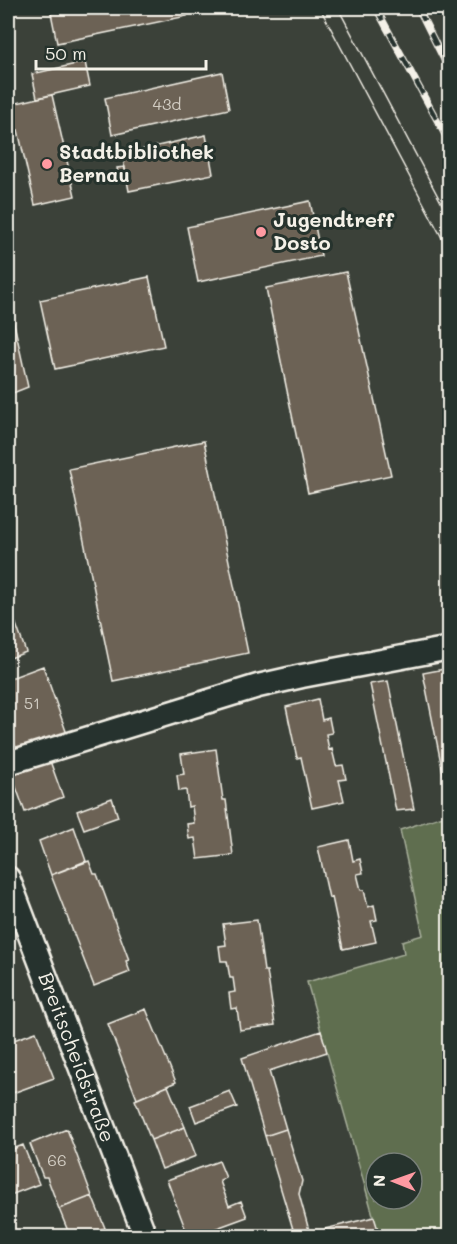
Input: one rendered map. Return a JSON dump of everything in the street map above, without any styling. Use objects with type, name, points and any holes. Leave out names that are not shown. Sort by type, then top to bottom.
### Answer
[{"type":"street","points":[[8,763],[258,686],[450,648]]},
{"type":"street","name":"Breitscheidstraße","points":[[8,878],[145,1236]]},
{"type":"green space","points":[[449,814],[449,1236],[379,1236],[372,1211],[424,1211],[424,1151],[364,1151],[364,1183],[307,982],[404,954],[402,941],[423,935],[400,830]]},
{"type":"building","points":[[50,8],[185,8],[187,16],[57,43]]},
{"type":"building","points":[[85,62],[90,86],[37,98],[32,74]]},
{"type":"building","points":[[222,72],[229,109],[112,135],[105,98]]},
{"type":"building","name":"Stadtbibliothek Bernau","points":[[52,95],[75,196],[35,205],[18,130],[8,132],[8,105]]},
{"type":"building","points":[[206,135],[213,174],[129,191],[122,154]]},
{"type":"building","points":[[125,167],[126,177],[119,178],[117,168]]},
{"type":"building","points":[[310,201],[321,256],[198,282],[187,227]]},
{"type":"building","points":[[346,272],[391,475],[308,493],[266,288]]},
{"type":"building","points":[[149,277],[164,346],[55,369],[40,300]]},
{"type":"building","points":[[8,296],[28,387],[8,395]]},
{"type":"building","points":[[204,441],[248,653],[113,681],[69,469]]},
{"type":"building","points":[[8,602],[26,652],[8,659]]},
{"type":"building","points":[[43,666],[67,734],[17,752],[8,726],[8,679]]},
{"type":"building","points":[[450,668],[450,777],[444,778],[423,673]]},
{"type":"building","points":[[388,681],[414,809],[396,811],[370,684]]},
{"type":"building","points":[[318,699],[322,720],[329,718],[332,733],[326,734],[329,750],[332,749],[336,766],[343,765],[346,779],[339,780],[344,801],[312,808],[301,757],[297,758],[286,707]]},
{"type":"building","points":[[216,749],[233,855],[198,859],[195,838],[189,839],[187,824],[194,823],[192,806],[188,807],[186,790],[179,791],[177,775],[184,774],[181,754]]},
{"type":"building","points":[[50,761],[63,797],[25,812],[12,776]]},
{"type":"building","points":[[112,798],[118,817],[84,829],[77,811]]},
{"type":"building","points":[[74,827],[86,861],[51,875],[39,841]]},
{"type":"building","points":[[349,840],[353,861],[360,859],[363,873],[357,874],[361,890],[364,890],[368,907],[374,905],[377,920],[371,921],[376,942],[343,949],[318,847]]},
{"type":"building","points":[[89,861],[94,874],[97,874],[129,960],[126,961],[130,972],[94,986],[51,875]]},
{"type":"building","points":[[257,920],[275,1025],[240,1030],[237,1008],[231,1009],[229,993],[235,992],[233,978],[230,978],[227,961],[221,961],[219,946],[226,945],[223,924]]},
{"type":"building","points":[[146,1009],[176,1082],[137,1099],[108,1024]]},
{"type":"building","points":[[321,1031],[327,1052],[269,1071],[286,1129],[265,1136],[242,1058]]},
{"type":"building","points":[[36,1032],[54,1078],[10,1094],[8,1042]]},
{"type":"building","points":[[168,1086],[185,1127],[151,1140],[135,1100]]},
{"type":"building","points":[[230,1091],[237,1107],[196,1122],[190,1106]]},
{"type":"building","points":[[185,1127],[196,1156],[162,1169],[151,1140]]},
{"type":"building","points":[[67,1129],[92,1196],[59,1209],[47,1177],[43,1177],[30,1144]]},
{"type":"building","points":[[286,1129],[302,1181],[299,1194],[309,1236],[295,1236],[265,1136]]},
{"type":"building","points":[[23,1145],[39,1184],[8,1196],[8,1151]]},
{"type":"building","points":[[219,1161],[226,1178],[220,1181],[229,1206],[241,1201],[247,1217],[195,1236],[188,1236],[167,1180]]},
{"type":"building","points":[[92,1196],[105,1228],[82,1236],[70,1236],[59,1209]]},
{"type":"building","points":[[374,1217],[380,1236],[327,1236],[325,1229]]},
{"type":"tram line","points":[[320,8],[450,253]]},
{"type":"tram line","points":[[338,8],[450,219]]},
{"type":"railway","points":[[376,8],[450,144]]},
{"type":"railway","points":[[418,8],[450,72]]},
{"type":"place","name":"Stadtbibliothek Bernau","points":[[47,164]]},
{"type":"place","name":"Jugendtreff Dosto","points":[[261,232]]}]
